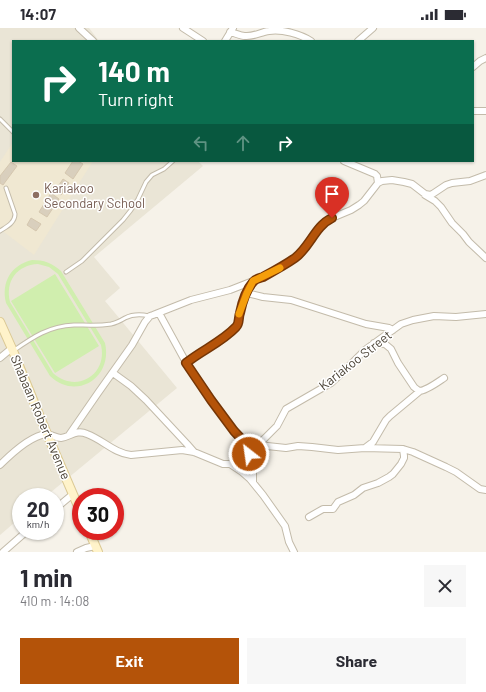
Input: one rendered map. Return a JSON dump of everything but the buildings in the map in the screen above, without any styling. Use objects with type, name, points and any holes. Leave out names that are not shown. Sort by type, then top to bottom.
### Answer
[{"type":"street","points":[[79,28],[92,40]]},
{"type":"street","points":[[183,28],[201,40]]},
{"type":"street","points":[[359,40],[373,28]]},
{"type":"street","points":[[226,40],[232,30],[244,36],[250,36],[271,30],[284,31],[309,40]]},
{"type":"street","points":[[474,66],[486,58]]},
{"type":"street","points":[[474,111],[486,111]]},
{"type":"street","points":[[346,162],[374,173],[377,176],[378,183]]},
{"type":"street","points":[[424,194],[431,195],[446,185],[470,181],[486,175]]},
{"type":"street","points":[[69,435],[132,346],[145,322],[150,316],[191,300],[230,290],[276,270],[296,258],[327,220],[359,205],[378,183],[382,181],[392,180],[412,184],[435,201],[441,207],[447,218],[486,258]]},
{"type":"street","points":[[186,363],[220,341],[236,327],[247,293],[253,281]]},
{"type":"street","points":[[247,293],[263,297],[291,300],[366,324],[393,330]]},
{"type":"street","points":[[159,312],[186,363],[234,431],[248,446],[253,449],[298,446],[312,446],[338,450],[365,448],[403,449],[414,452],[446,467],[456,472],[480,489],[486,490]]},
{"type":"street","name":"Kariakoo Street","points":[[230,464],[239,462],[278,426],[286,409],[331,383],[365,350],[405,322],[434,316],[456,317],[486,314]]},
{"type":"street","name":"Shabaan Robert Avenue","points":[[0,322],[72,492]]},
{"type":"street","points":[[374,343],[385,344],[391,349],[398,363],[414,387],[420,391]]},
{"type":"street","points":[[0,358],[13,350]]},
{"type":"street","points":[[113,373],[131,386],[146,400],[194,452]]},
{"type":"street","points":[[365,448],[373,442],[390,416],[420,391],[427,389],[444,378]]},
{"type":"street","points":[[78,423],[92,436],[112,449],[127,455],[131,456],[182,450],[194,452],[219,463],[230,464],[253,482],[285,525],[288,542],[294,552]]},
{"type":"street","points":[[0,465],[31,439],[47,434],[60,438],[82,432],[92,436]]},
{"type":"street","points":[[253,449],[253,482]]},
{"type":"street","points":[[309,517],[323,509],[333,509],[338,502],[354,495],[363,488],[378,483],[389,477],[401,464],[404,456],[403,449]]},
{"type":"street","points":[[64,502],[72,495]]},
{"type":"street","points":[[3,552],[17,540]]},
{"type":"street","points":[[77,552],[86,548],[97,549]]},
{"type":"lane","points":[[0,119],[12,131]]},
{"type":"lane","points":[[66,272],[82,261],[123,220],[131,210],[146,182],[152,175],[164,169],[172,162]]},
{"type":"lane","points":[[0,231],[8,226],[15,218],[6,188]]},
{"type":"lane","points":[[13,350],[32,338],[49,330],[64,326],[112,324],[135,315],[150,316]]},
{"type":"shaded area","points":[[0,28],[89,28],[98,40],[12,40],[12,162],[199,162],[203,166],[94,257],[120,288],[105,301],[177,388],[56,488],[12,488],[12,525],[0,535]]},
{"type":"shaded area","name":"Kariakoo Secondary School","points":[[12,144],[12,162],[92,162],[34,255],[0,229],[0,162]]},
{"type":"green space","points":[[32,260],[44,261],[61,271],[105,343],[106,355],[103,366],[98,375],[90,382],[81,386],[71,386],[60,383],[50,376],[6,303],[6,281],[13,270],[25,262]],"holes":[[[38,264],[49,267],[58,274],[101,345],[102,356],[100,365],[95,373],[80,381],[71,382],[62,379],[53,373],[10,302],[9,287],[14,276],[19,271],[24,267]]]},
{"type":"green space","points":[[55,274],[99,346],[55,373],[11,301]]},
{"type":"slow traffic","points":[[239,314],[253,281],[280,268]]},
{"type":"place","name":"Kariakoo Secondary School","points":[[36,195]]},
{"type":"route","points":[[249,454],[248,446],[234,431],[186,363],[194,356],[220,341],[236,327],[247,293],[253,281],[296,258],[327,220],[332,218]]}]
